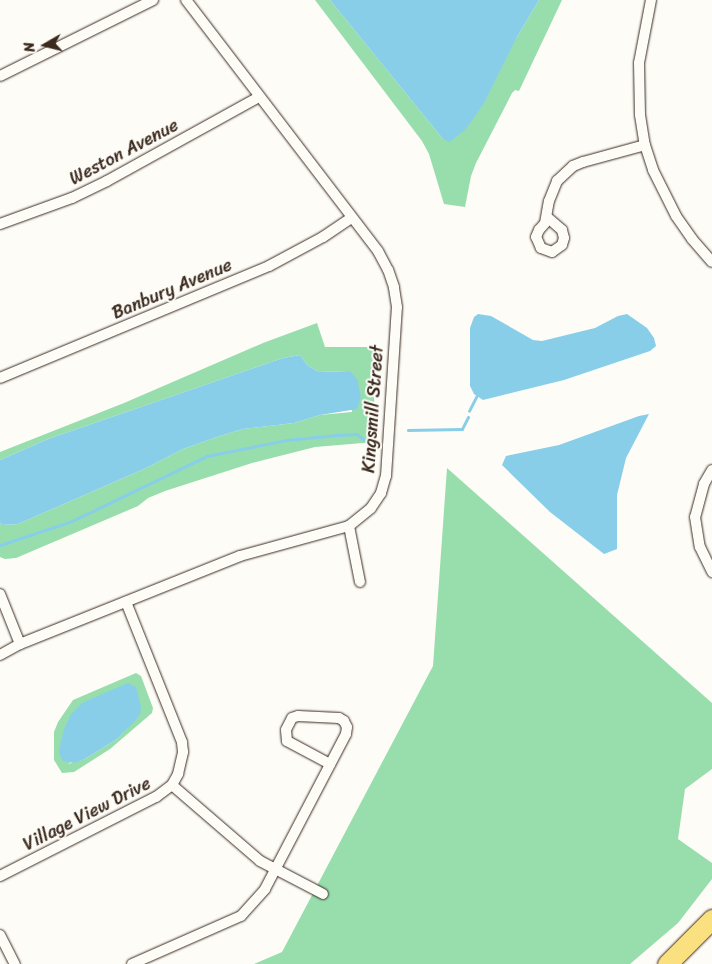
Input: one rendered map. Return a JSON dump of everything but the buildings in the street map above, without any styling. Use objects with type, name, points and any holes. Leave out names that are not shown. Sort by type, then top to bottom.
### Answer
[{"type":"highway","points":[[667,964],[712,919]]},
{"type":"street","points":[[0,76],[152,0]]},
{"type":"street","name":"Kingsmill Street","points":[[0,656],[20,644],[240,556],[349,526],[371,508],[381,493],[386,476],[397,308],[394,287],[388,270],[378,251],[186,0]]},
{"type":"street","points":[[651,0],[639,63],[640,115],[645,145],[653,170],[676,216],[692,239],[712,262]]},
{"type":"street","name":"Weston Avenue","points":[[0,224],[72,198],[107,181],[259,97]]},
{"type":"street","points":[[548,216],[552,191],[557,181],[573,166],[645,145]]},
{"type":"street","name":"Banbury Avenue","points":[[0,378],[269,266],[323,237],[351,218]]},
{"type":"street","points":[[712,470],[698,502],[696,517],[700,547],[712,572]]},
{"type":"street","points":[[349,526],[360,582]]},
{"type":"street","points":[[0,594],[20,644]]},
{"type":"street","name":"Village View Drive","points":[[0,876],[156,797],[172,785],[181,764],[182,742],[126,602]]},
{"type":"street","points":[[132,964],[241,916],[256,903],[276,871],[346,734],[347,727],[344,721],[339,718],[298,716],[292,718],[286,730],[287,741],[330,764]]},
{"type":"street","points":[[172,785],[260,861],[322,894]]},
{"type":"street","points":[[0,935],[15,964]]},
{"type":"green space","points":[[315,0],[330,0],[443,139],[517,37],[539,0],[562,0],[519,91],[515,90],[512,93],[476,163],[471,176],[465,207],[444,204],[429,154],[422,141]]},
{"type":"green space","points":[[317,323],[325,347],[373,347],[375,442],[315,447],[252,463],[165,491],[148,498],[138,506],[16,558],[5,559],[0,557],[0,522],[2,525],[18,524],[144,469],[183,449],[217,437],[243,429],[294,423],[320,415],[352,412],[350,371],[319,372],[307,365],[300,355],[283,358],[48,439],[0,460],[0,452],[124,403],[263,343]]},
{"type":"green space","points":[[447,468],[712,703],[712,769],[685,789],[678,839],[712,863],[712,879],[678,923],[630,964],[254,964],[282,952],[433,666]]},
{"type":"green space","points":[[136,673],[141,676],[153,708],[152,713],[110,749],[74,772],[62,773],[54,760],[54,732],[58,722],[73,700]],"holes":[[[140,715],[117,739],[85,759],[68,764]]]},
{"type":"water","points":[[330,0],[539,0],[517,37],[484,103],[466,129],[450,142],[443,139]]},
{"type":"water","points":[[478,314],[491,316],[533,340],[542,341],[595,328],[618,316],[627,314],[647,328],[654,338],[656,346],[650,351],[564,380],[483,400],[474,394],[470,386],[470,328],[474,317]]},
{"type":"water","points":[[300,355],[307,365],[319,372],[350,371],[357,379],[361,397],[357,409],[320,415],[294,423],[243,429],[217,437],[183,449],[144,469],[18,524],[2,525],[0,522],[0,460],[48,439],[283,358]]},
{"type":"water","points":[[649,414],[626,458],[617,495],[617,549],[604,554],[550,512],[502,465],[506,456],[559,445]]},
{"type":"water","points":[[128,683],[136,687],[141,707],[140,715],[117,739],[85,759],[74,763],[63,761],[59,754],[60,746],[64,729],[71,714],[82,703]]},
{"type":"waterway","points":[[469,411],[476,397]]},
{"type":"waterway","points":[[408,430],[462,429],[468,417]]},
{"type":"waterway","points":[[0,545],[72,521],[207,456],[286,440],[337,435],[357,434],[373,446]]}]
